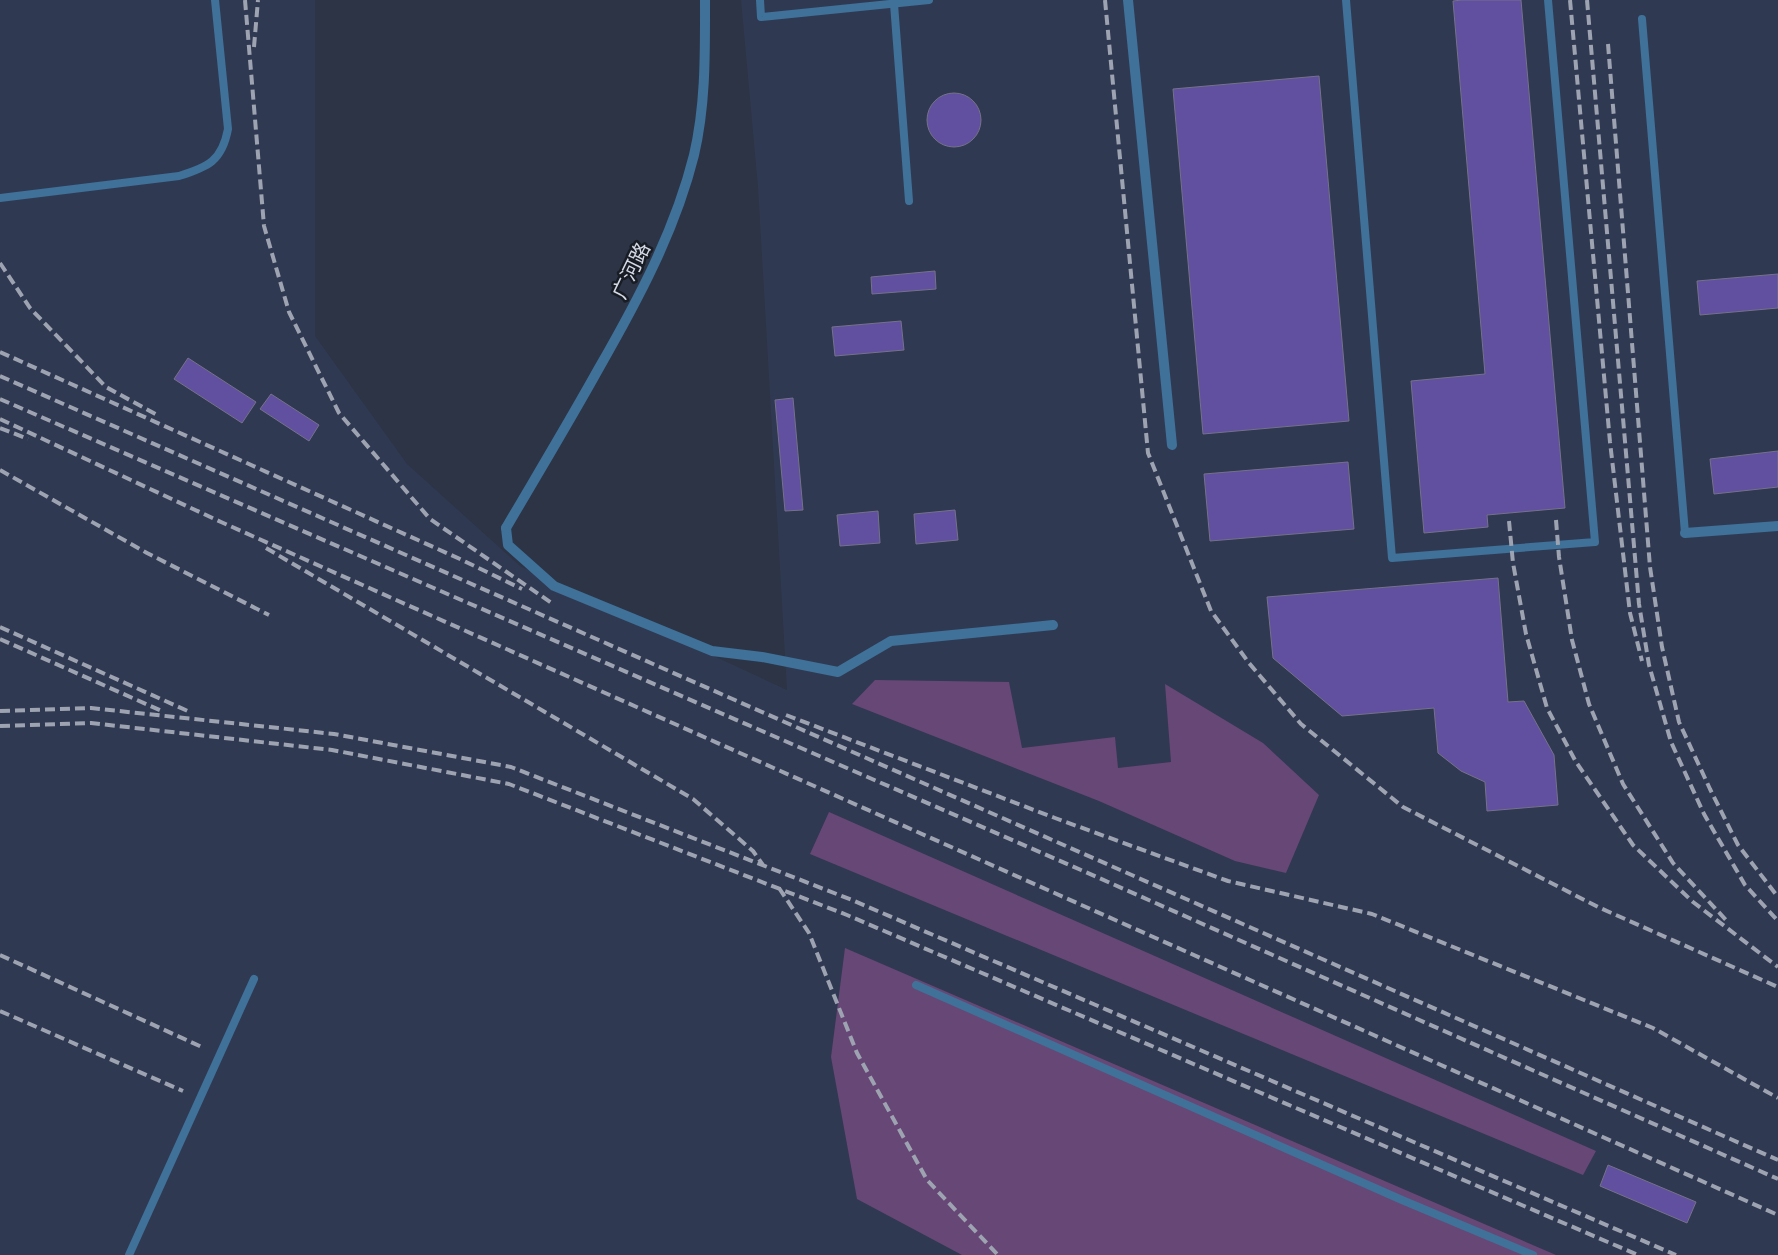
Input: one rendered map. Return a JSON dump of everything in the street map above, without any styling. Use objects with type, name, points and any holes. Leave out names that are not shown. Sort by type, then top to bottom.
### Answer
[{"type":"street","name":"广河路","points":[[705,0],[705,65],[701,110],[694,154],[662,250],[614,342],[506,528],[508,545],[554,586],[712,651],[762,657],[838,672],[891,641],[1053,625]]},
{"type":"street","points":[[1128,0],[1172,445]]},
{"type":"street","points":[[1685,533],[1778,526]]},
{"type":"lane","points":[[0,198],[179,176],[205,168],[218,155],[225,143],[228,129],[215,0]]},
{"type":"lane","points":[[760,0],[761,17],[930,0]]},
{"type":"lane","points":[[1346,0],[1392,558],[1595,542],[1548,0]]},
{"type":"lane","points":[[894,4],[909,201]]},
{"type":"lane","points":[[1642,19],[1685,533]]},
{"type":"lane","points":[[129,1255],[254,979]]},
{"type":"lane","points":[[916,985],[1402,1200],[1532,1255]]},
{"type":"shaded area","points":[[0,0],[315,0],[315,336],[407,464],[520,566],[787,690],[758,187],[741,0],[1778,0],[1778,1255],[0,1255]]},
{"type":"shaded area","points":[[875,680],[1009,682],[1022,748],[1115,737],[1118,768],[1171,762],[1165,684],[1263,743],[1319,795],[1286,873],[1235,861],[1099,801],[852,704]]},
{"type":"shaded area","points":[[829,812],[1596,1151],[1583,1175],[810,854]]},
{"type":"shaded area","points":[[845,948],[1556,1255],[962,1255],[857,1199],[831,1057]]},
{"type":"building","points":[[1521,0],[1565,508],[1487,515],[1488,527],[1424,533],[1411,381],[1485,374],[1453,1]]},
{"type":"building","points":[[1319,76],[1349,421],[1203,434],[1173,89]]},
{"type":"building","points":[[949,93],[959,93],[969,97],[977,105],[981,120],[977,135],[969,143],[959,147],[949,147],[939,143],[931,135],[927,125],[927,115],[931,105],[939,97]]},
{"type":"building","points":[[935,271],[936,289],[872,294],[871,277]]},
{"type":"building","points":[[1778,274],[1778,308],[1700,315],[1697,281]]},
{"type":"building","points":[[901,321],[904,350],[835,356],[832,327]]},
{"type":"building","points":[[188,358],[256,402],[242,423],[174,379]]},
{"type":"building","points":[[271,394],[319,425],[309,441],[260,409]]},
{"type":"building","points":[[793,398],[803,510],[785,511],[775,400]]},
{"type":"building","points":[[1778,451],[1778,487],[1714,494],[1710,459]]},
{"type":"building","points":[[1348,462],[1354,529],[1210,541],[1204,474]]},
{"type":"building","points":[[955,510],[958,540],[916,544],[914,514]]},
{"type":"building","points":[[878,511],[880,543],[840,546],[837,515]]},
{"type":"building","points":[[1498,578],[1508,702],[1524,701],[1554,755],[1558,805],[1487,811],[1485,782],[1461,771],[1438,753],[1434,708],[1342,716],[1273,658],[1267,597]]},
{"type":"building","points":[[1608,1165],[1696,1202],[1687,1223],[1600,1186]]},
{"type":"railway","points":[[245,0],[264,226],[289,312],[339,413],[430,519],[553,604]]},
{"type":"railway","points":[[254,47],[258,0]]},
{"type":"railway","points":[[1105,0],[1148,453],[1211,611],[1249,663],[1301,724],[1403,807],[1598,907],[1778,987]]},
{"type":"railway","points":[[1570,0],[1610,442],[1630,613],[1642,661]]},
{"type":"railway","points":[[1587,0],[1639,604],[1649,665],[1671,742],[1704,814],[1745,885],[1778,921]]},
{"type":"railway","points":[[1608,44],[1650,567],[1662,647],[1679,722],[1710,789],[1738,845],[1778,897]]},
{"type":"railway","points":[[0,263],[30,308],[106,387],[159,416]]},
{"type":"railway","points":[[0,352],[460,559],[522,589]]},
{"type":"railway","points":[[0,376],[1778,1160]]},
{"type":"railway","points":[[0,399],[1081,870],[1778,1179]]},
{"type":"railway","points":[[0,419],[221,522],[1778,1215]]},
{"type":"railway","points":[[0,428],[28,439]]},
{"type":"railway","points":[[0,470],[147,553],[269,615]]},
{"type":"railway","points":[[1556,520],[1559,557],[1572,640],[1589,704],[1623,784],[1673,863],[1726,920]]},
{"type":"railway","points":[[1509,521],[1513,563],[1526,634],[1547,708],[1576,762],[1633,845],[1693,902],[1778,967]]},
{"type":"railway","points":[[266,548],[693,799],[753,851],[763,865]]},
{"type":"railway","points":[[0,627],[190,712]]},
{"type":"railway","points":[[0,639],[164,712]]},
{"type":"railway","points":[[0,711],[91,708],[334,734],[511,767],[852,900],[1676,1255]]},
{"type":"railway","points":[[786,715],[1055,818],[1228,881],[1372,914],[1653,1028],[1778,1098]]},
{"type":"railway","points":[[0,726],[91,723],[332,750],[509,784],[847,915],[1638,1255]]},
{"type":"railway","points":[[779,888],[809,933],[857,1053],[927,1180],[998,1255]]},
{"type":"railway","points":[[0,955],[204,1048]]},
{"type":"railway","points":[[0,1011],[183,1091]]}]
